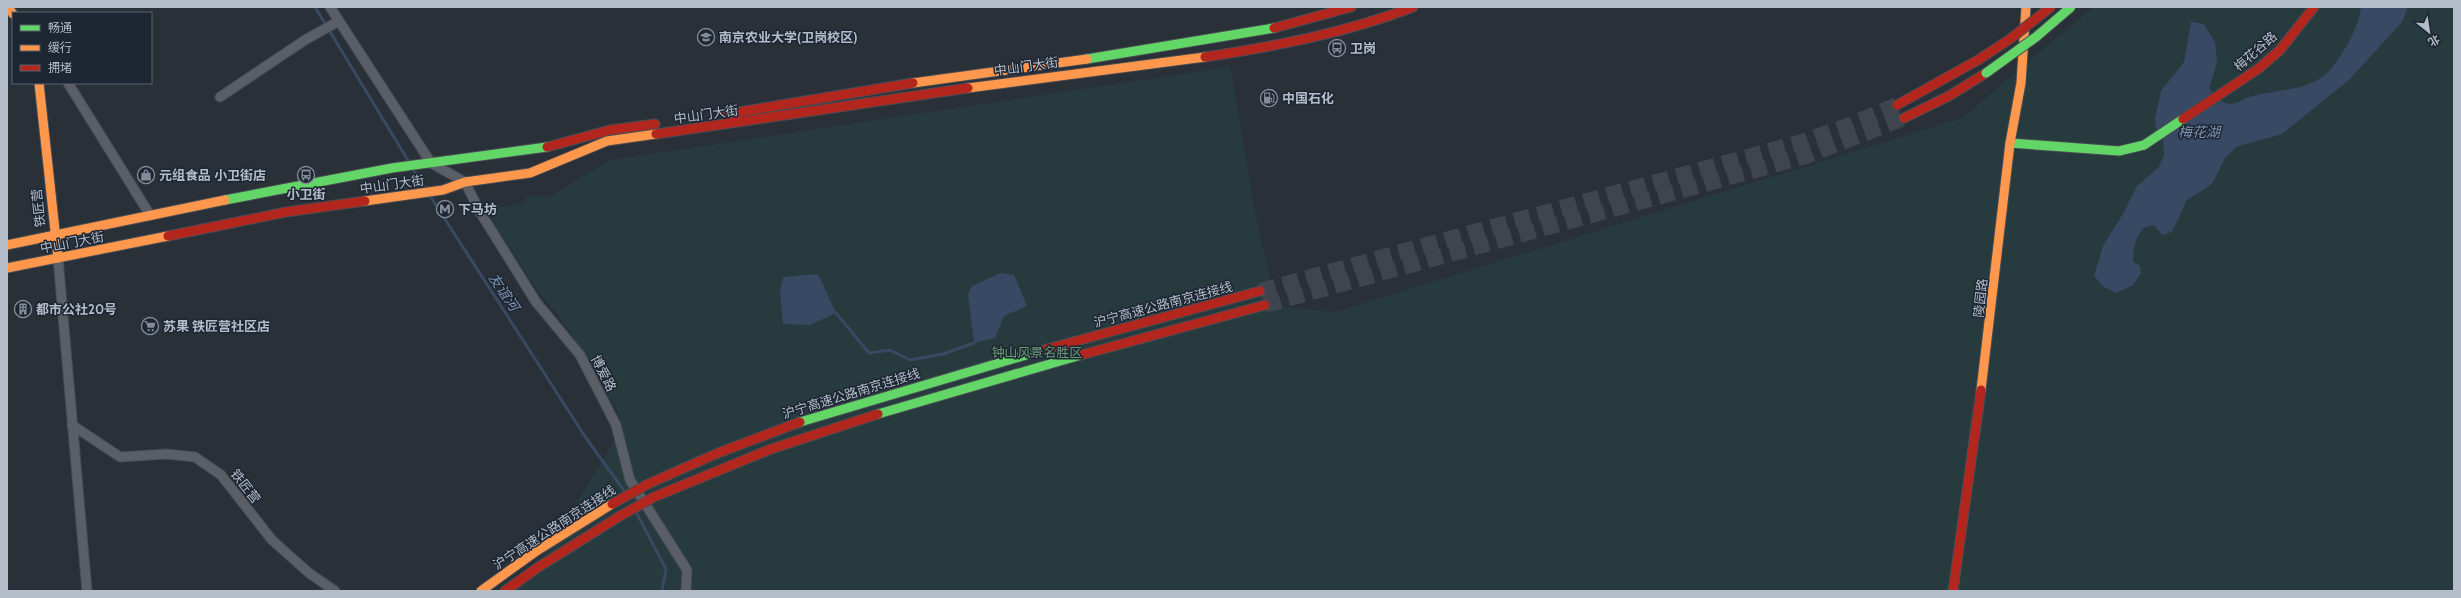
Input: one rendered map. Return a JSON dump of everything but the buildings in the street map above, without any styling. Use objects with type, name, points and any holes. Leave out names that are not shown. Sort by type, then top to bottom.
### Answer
[{"type":"main road","name":"中山门大街","points":[[7,246],[150,215],[392,168],[539,149],[610,130],[812,101],[903,84],[1111,56],[1227,37],[1283,26],[1350,7]]},
{"type":"main road","name":"中山门大街","points":[[7,268],[286,212],[443,190],[465,182],[530,173],[607,141],[1060,74],[1190,59],[1282,45],[1371,23],[1413,7]]},
{"type":"main road","points":[[1897,105],[1978,60],[2010,39],[2050,7]]},
{"type":"main road","points":[[1904,118],[1949,96],[1986,73],[2036,37],[2070,7]]},
{"type":"main road","name":"梅花谷路","points":[[2010,143],[2119,152],[2153,140],[2258,69],[2280,50],[2314,7]]},
{"type":"main road","name":"陵园路","points":[[1953,591],[1991,318],[2010,143],[2021,83],[2025,11]]},
{"type":"main road","name":"铁匠营","points":[[39,84],[54,237],[58,258]]},
{"type":"main road","name":"沪宁高速公路南京连接线","points":[[481,591],[535,552],[612,504],[648,484],[726,448],[852,405],[1102,333],[1260,291]]},
{"type":"main road","name":"沪宁高速公路南京连接线","points":[[505,591],[537,568],[620,516],[654,497],[694,479],[799,438],[1061,360],[1265,305]]},
{"type":"street","points":[[330,7],[336,23],[431,163],[465,182]]},
{"type":"street","points":[[2025,11],[2061,14],[2070,7]]},
{"type":"street","points":[[220,97],[336,23]]},
{"type":"street","points":[[69,84],[150,215]]},
{"type":"street","name":"博爱路","points":[[465,182],[480,212],[536,302],[580,355],[616,425],[630,480],[687,570],[686,591]]},
{"type":"street","name":"铁匠营","points":[[58,258],[87,591]]},
{"type":"street","name":"铁匠营","points":[[72,425],[120,456],[166,454],[195,457],[221,475],[272,540],[309,573],[335,591]]},
{"type":"green space","name":"钟山风景名胜区","points":[[2093,7],[2454,7],[2454,591],[511,591],[537,568],[622,428],[618,413],[605,387],[559,316],[540,294],[496,227],[489,209],[527,203],[525,195],[549,197],[610,160],[1230,67],[1256,216],[1276,306],[1335,312],[1962,118]]},
{"type":"water","name":"梅花湖","points":[[2361,7],[2408,7],[2402,22],[2349,80],[2282,134],[2236,147],[2225,158],[2212,184],[2187,200],[2172,232],[2162,235],[2154,225],[2143,228],[2136,240],[2133,257],[2133,262],[2140,266],[2141,273],[2133,285],[2116,293],[2104,287],[2094,276],[2103,246],[2124,212],[2137,186],[2159,167],[2164,155],[2163,140],[2156,128],[2155,119],[2161,91],[2184,62],[2191,22],[2204,24],[2215,42],[2217,63],[2209,88],[2220,100],[2232,104],[2259,94],[2301,87],[2320,78],[2328,72],[2349,41],[2360,15]]},
{"type":"water","points":[[1001,273],[1014,275],[1027,306],[1004,316],[995,338],[974,343],[968,295],[972,286]]},
{"type":"water","points":[[818,274],[836,313],[810,325],[783,324],[780,291],[783,277]]},
{"type":"waterway","name":"友谊河","points":[[315,7],[409,162]]},
{"type":"waterway","name":"友谊河","points":[[413,169],[425,188]]},
{"type":"waterway","name":"友谊河","points":[[430,196],[586,438],[625,492]]},
{"type":"waterway","points":[[836,313],[869,353],[890,350],[910,360],[943,354],[974,343]]},
{"type":"waterway","name":"友谊河","points":[[636,512],[666,569],[662,591]]},
{"type":"tunnel","points":[[1260,291],[1802,142],[1850,125],[1897,105]]},
{"type":"tunnel","points":[[1265,305],[1806,156],[1904,118]]},
{"type":"traffic: fast","points":[[1986,73],[2036,37],[2071,7]]},
{"type":"traffic: fast","points":[[1087,59],[1274,28]]},
{"type":"traffic: fast","points":[[2010,143],[2119,151],[2144,145],[2183,119]]},
{"type":"traffic: fast","points":[[225,200],[392,168],[547,147]]},
{"type":"traffic: fast","points":[[800,422],[1036,352]]},
{"type":"traffic: fast","points":[[878,414],[1081,355]]},
{"type":"traffic: slow","points":[[8,7],[12,13]]},
{"type":"traffic: slow","points":[[1981,390],[2010,143],[2021,83],[2026,7]]},
{"type":"traffic: slow","points":[[968,88],[1205,57]]},
{"type":"traffic: slow","points":[[913,83],[1087,59]]},
{"type":"traffic: slow","points":[[39,84],[58,258]]},
{"type":"traffic: slow","points":[[365,201],[443,190],[465,182],[530,173],[607,141],[656,134]]},
{"type":"traffic: slow","points":[[7,245],[225,200]]},
{"type":"traffic: slow","points":[[7,268],[168,236]]},
{"type":"traffic: slow","points":[[481,591],[535,552],[612,504]]},
{"type":"traffic: jam","points":[[1274,28],[1351,7]]},
{"type":"traffic: jam","points":[[1205,57],[1310,38],[1362,24],[1413,7]]},
{"type":"traffic: jam","points":[[1978,60],[2010,39],[2051,7]]},
{"type":"traffic: jam","points":[[2183,119],[2258,69],[2280,50],[2314,7]]},
{"type":"traffic: jam","points":[[1897,105],[1978,60]]},
{"type":"traffic: jam","points":[[1904,118],[1949,96],[1986,73]]},
{"type":"traffic: jam","points":[[727,114],[913,83]]},
{"type":"traffic: jam","points":[[656,134],[968,88]]},
{"type":"traffic: jam","points":[[547,147],[610,130],[655,124]]},
{"type":"traffic: jam","points":[[168,236],[286,212],[365,201]]},
{"type":"traffic: jam","points":[[1036,352],[1260,291]]},
{"type":"traffic: jam","points":[[1081,355],[1265,305]]},
{"type":"traffic: jam","points":[[1953,591],[1981,390]]},
{"type":"traffic: jam","points":[[654,497],[771,449],[878,414]]},
{"type":"traffic: jam","points":[[648,484],[718,453],[800,422]]},
{"type":"traffic: jam","points":[[612,504],[648,484]]},
{"type":"traffic: jam","points":[[620,516],[654,497]]},
{"type":"traffic: jam","points":[[505,591],[537,568],[620,516]]},
{"type":"place","name":"南京农业大学(卫岗校区)","points":[[706,37]]},
{"type":"place","name":"卫岗","points":[[1337,48]]},
{"type":"place","name":"中国石化","points":[[1269,98]]},
{"type":"place","name":"元组食品 小卫街店","points":[[146,175]]},
{"type":"place","name":"小卫街","points":[[306,175]]},
{"type":"place","name":"下马坊","points":[[445,209]]},
{"type":"place","name":"都市公社20号","points":[[23,309]]},
{"type":"place","name":"苏果 铁匠营社区店","points":[[150,326]]}]
